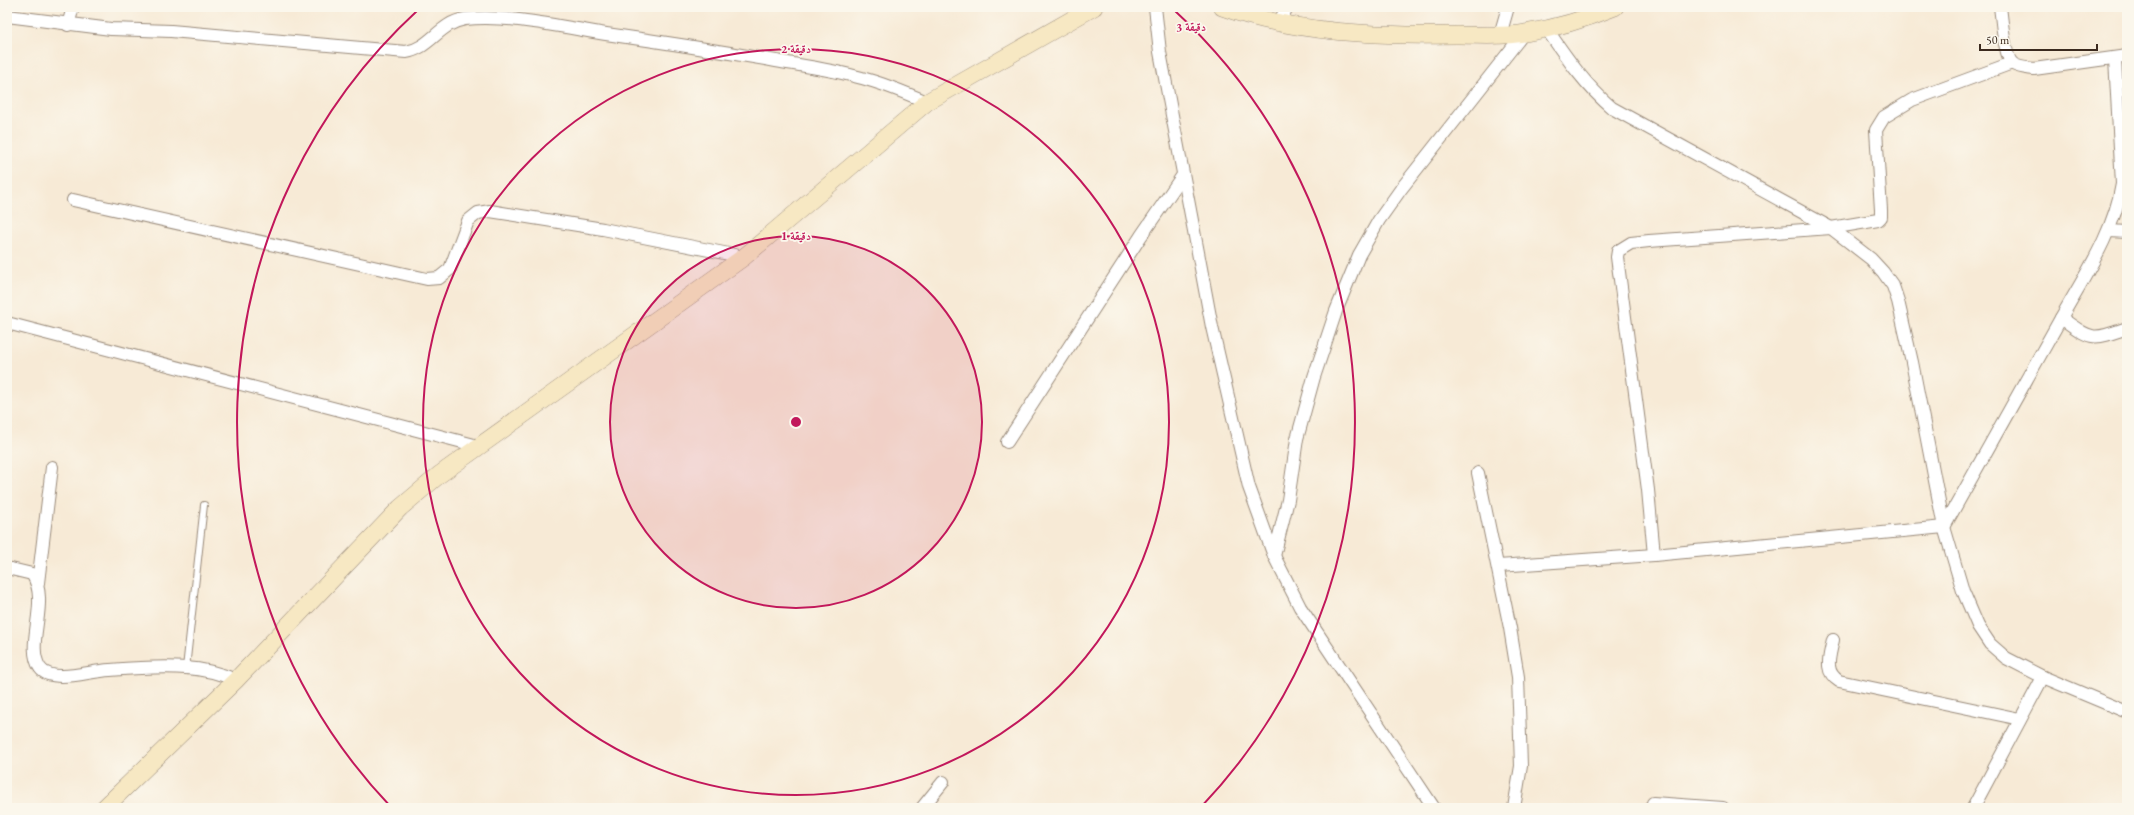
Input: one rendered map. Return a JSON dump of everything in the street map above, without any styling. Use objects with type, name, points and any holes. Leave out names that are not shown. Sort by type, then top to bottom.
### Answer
[{"type":"street","points":[[68,25],[73,7]]},
{"type":"street","points":[[104,808],[236,680],[400,508],[439,475],[744,257],[927,102],[1094,7]]},
{"type":"street","points":[[1155,7],[1160,52],[1212,327],[1249,486],[1274,556],[1300,607],[1434,808]]},
{"type":"street","points":[[1222,7],[1279,22],[1346,32],[1422,36],[1524,33],[1586,19],[1615,7]]},
{"type":"street","points":[[1279,22],[1287,7]]},
{"type":"street","points":[[1500,34],[1508,7]]},
{"type":"street","points":[[2000,7],[2007,52],[2012,63],[2020,67],[2034,69],[2115,59],[2127,56]]},
{"type":"street","points":[[7,16],[68,25],[111,29],[171,31],[406,52],[416,51],[424,46],[442,29],[464,19],[485,18],[526,22],[717,50],[853,76],[893,87],[927,102]]},
{"type":"street","points":[[1546,28],[1576,73],[1612,108],[1831,228],[1871,259],[1893,286],[1912,362],[1944,527],[1963,591],[1982,632],[1990,644],[2006,658],[2043,677],[2127,712]]},
{"type":"street","points":[[1274,556],[1288,500],[1297,439],[1314,377],[1336,311],[1359,255],[1379,220],[1401,189],[1524,33]]},
{"type":"street","points":[[1944,527],[2062,318],[2109,231],[2120,199],[2122,184],[2115,59]]},
{"type":"street","points":[[1654,555],[1648,490],[1617,257],[1618,250],[1631,243],[1649,240],[1831,228],[1867,224],[1878,220],[1881,217],[1876,130],[1884,117],[1912,100],[2012,63]]},
{"type":"street","points":[[1007,442],[1141,236],[1183,175]]},
{"type":"street","points":[[73,200],[427,279],[439,278],[450,269],[468,221],[478,213],[490,211],[602,229],[744,257]]},
{"type":"street","points":[[2109,231],[2127,232]]},
{"type":"street","points":[[2062,318],[2088,336],[2101,337],[2127,328]]},
{"type":"street","points":[[7,323],[478,446]]},
{"type":"street","points":[[52,467],[38,583],[40,596],[35,652],[39,665],[48,674],[62,676],[110,670],[186,668],[210,670],[236,680]]},
{"type":"street","points":[[1478,474],[1498,566],[1518,677],[1521,766],[1514,808]]},
{"type":"street","points":[[1498,566],[1654,555],[1944,527]]},
{"type":"street","points":[[7,568],[32,574],[38,583]]},
{"type":"street","points":[[1833,640],[1828,668],[1832,676],[1839,681],[2020,719]]},
{"type":"street","points":[[1973,808],[2043,677]]},
{"type":"street","points":[[922,808],[943,782]]},
{"type":"street","points":[[1653,803],[1723,808]]},
{"type":"lane","points":[[186,668],[204,505]]}]
